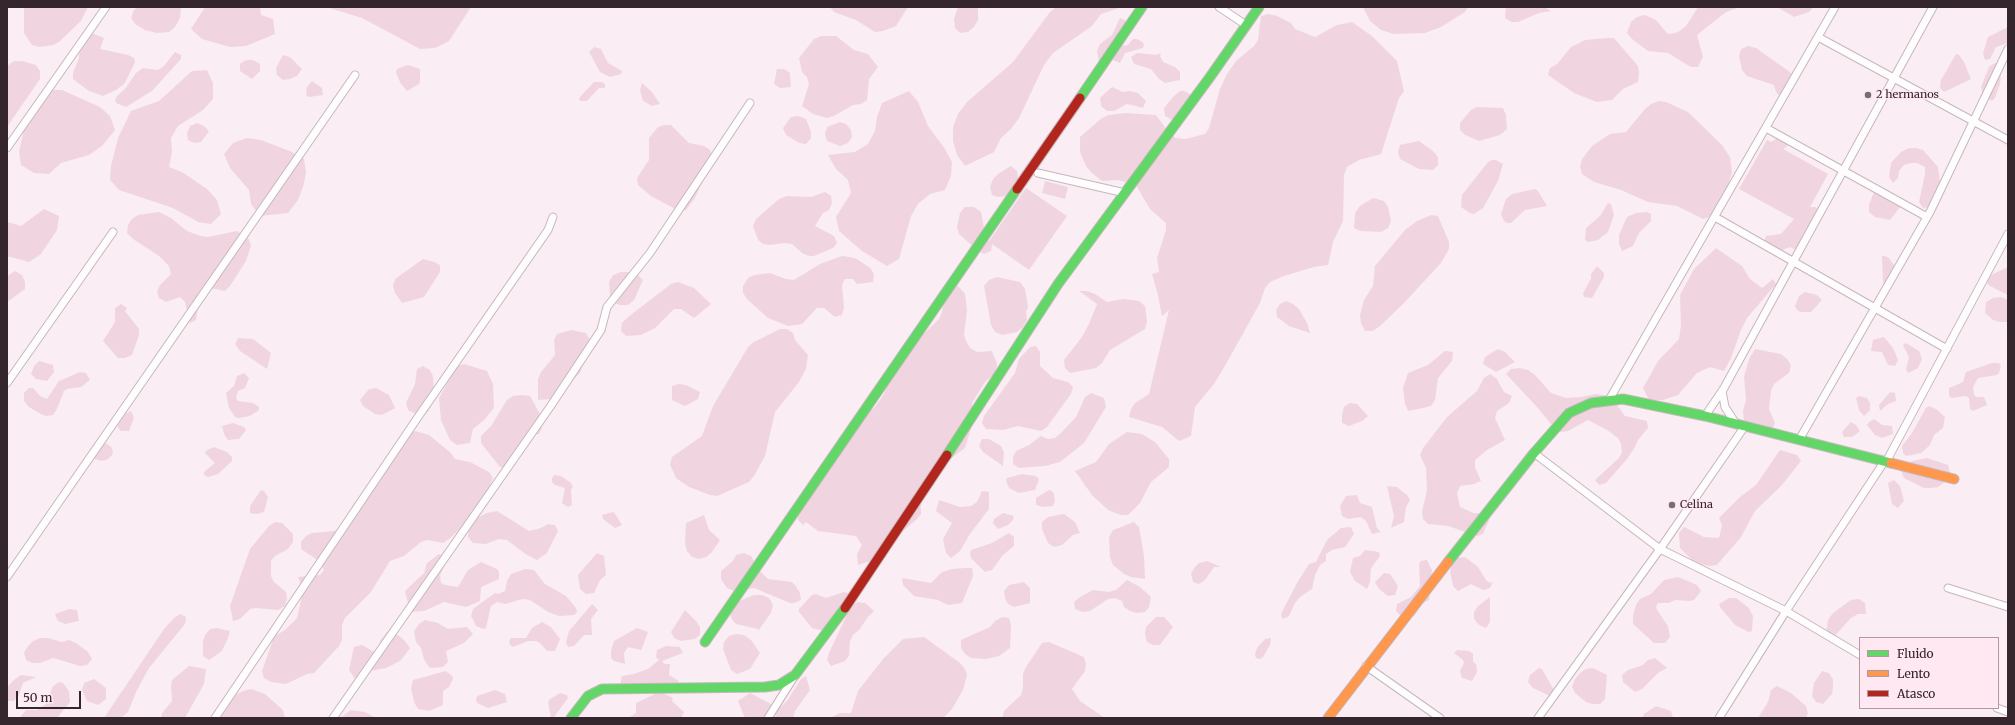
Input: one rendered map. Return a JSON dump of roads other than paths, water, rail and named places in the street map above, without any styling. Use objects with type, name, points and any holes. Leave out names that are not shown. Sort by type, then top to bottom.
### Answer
[{"type":"street","points":[[7,148],[106,7]]},
{"type":"street","points":[[705,642],[1142,7]]},
{"type":"street","points":[[1219,7],[1246,25]]},
{"type":"street","points":[[768,718],[795,675],[829,632],[900,527],[1058,284],[1099,226],[1210,77],[1259,7]]},
{"type":"street","points":[[1609,400],[1835,7]]},
{"type":"street","points":[[1705,416],[1722,391],[1934,7]]},
{"type":"street","points":[[1818,37],[2008,140]]},
{"type":"street","points":[[1799,440],[1927,217],[2008,49]]},
{"type":"street","points":[[7,577],[355,75]]},
{"type":"street","points":[[333,718],[545,414],[601,330],[607,307],[650,253],[750,103]]},
{"type":"street","points":[[1766,128],[1927,217]]},
{"type":"street","points":[[1038,173],[1125,193]]},
{"type":"street","points":[[215,718],[418,417],[548,230],[554,217]]},
{"type":"street","points":[[1715,217],[1947,349]]},
{"type":"street","points":[[7,383],[113,232]]},
{"type":"street","points":[[1719,718],[1786,611],[1885,462],[2008,234]]},
{"type":"street","points":[[1722,391],[1725,407],[1741,425]]},
{"type":"street","points":[[1328,718],[1366,666],[1534,453],[1569,413],[1591,403],[1623,399],[1705,416],[1954,480]]},
{"type":"street","points":[[1538,718],[1660,549],[1741,425]]},
{"type":"street","points":[[1534,453],[1660,549],[1786,611],[1859,654]]},
{"type":"street","points":[[1948,588],[2008,607]]},
{"type":"street","points":[[1366,666],[1440,718]]},
{"type":"street","points":[[571,718],[588,696],[602,689],[765,687],[779,685],[795,675]]},
{"type":"place","name":"2 hermanos","points":[[1868,95]]},
{"type":"place","name":"Celina","points":[[1672,505]]}]
